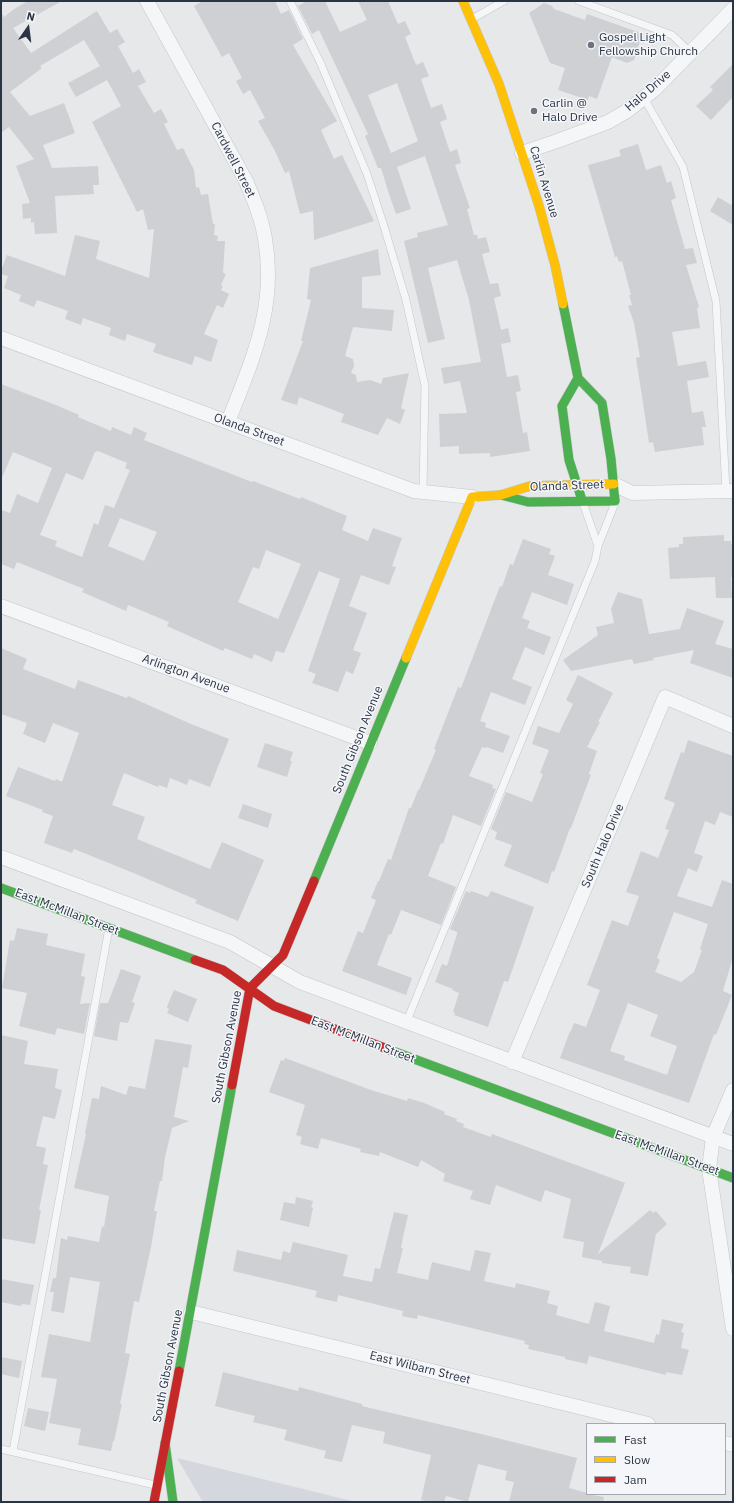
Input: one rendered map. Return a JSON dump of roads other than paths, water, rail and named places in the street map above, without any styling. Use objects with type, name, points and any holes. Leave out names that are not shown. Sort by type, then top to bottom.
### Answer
[{"type":"street","name":"Cardwell Street","points":[[147,1],[246,181],[258,211],[265,239],[269,280],[264,321],[256,349],[228,422]]},
{"type":"street","name":"Carlin Avenue","points":[[463,1],[499,84],[548,235],[578,378]]},
{"type":"street","name":"Halo Drive","points":[[522,153],[608,122],[627,111],[644,98],[733,9]]},
{"type":"street","name":"Olanda Street","points":[[1,338],[414,491],[472,497],[501,495],[530,486],[614,484],[632,493]]},
{"type":"street","points":[[582,502],[569,460],[562,406],[578,378],[602,403],[611,459],[615,501]]},
{"type":"street","name":"Olanda Street","points":[[501,495],[528,502],[582,502],[615,501],[632,493],[730,491]]},
{"type":"street","name":"South Gibson Avenue","points":[[154,1502],[191,1312],[250,988],[283,954],[472,497]]},
{"type":"street","name":"Arlington Avenue","points":[[1,606],[370,743]]},
{"type":"street","name":"South Halo Drive","points":[[512,1062],[665,697],[733,726]]},
{"type":"street","points":[[1,857],[230,942],[300,982],[406,1023],[733,1144]]},
{"type":"street","name":"East McMillan Street","points":[[1,888],[223,970],[274,1006],[733,1178]]},
{"type":"street","points":[[733,1090],[713,1137],[709,1169],[733,1329]]},
{"type":"street","name":"East Wilbarn Street","points":[[191,1312],[644,1423]]},
{"type":"street","points":[[165,1443],[173,1502]]},
{"type":"lane","points":[[290,1],[321,64],[367,174],[406,300],[425,386],[423,492]]},
{"type":"lane","points":[[472,19],[504,1]]},
{"type":"lane","points":[[579,1],[672,35],[690,52]]},
{"type":"lane","points":[[644,98],[683,167],[716,301],[730,491]]},
{"type":"lane","points":[[406,1023],[595,561],[598,546],[615,501]]},
{"type":"lane","points":[[582,502],[598,546]]},
{"type":"lane","points":[[13,1451],[109,928]]},
{"type":"lane","points":[[1,1449],[157,1486]]},
{"type":"place","name":"Gospel Light Fellowship Church","points":[[591,45]]},
{"type":"place","name":"Carlin @ Halo Drive","points":[[534,111]]}]
